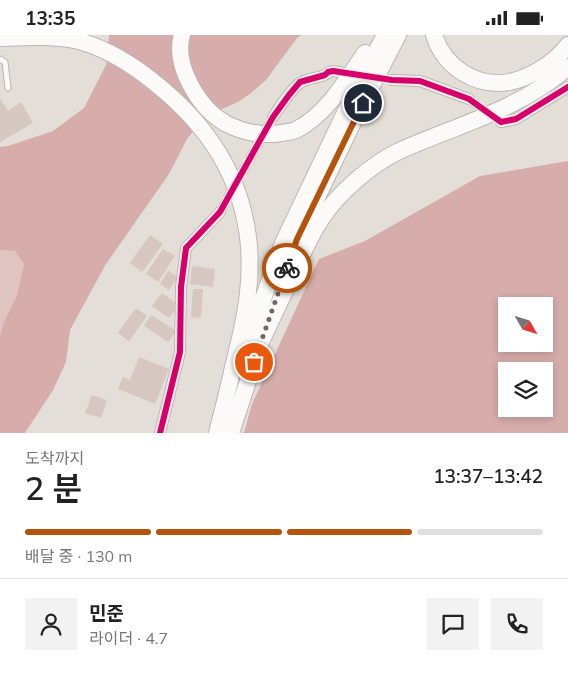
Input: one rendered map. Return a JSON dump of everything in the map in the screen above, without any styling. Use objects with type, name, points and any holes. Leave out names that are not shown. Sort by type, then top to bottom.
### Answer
[{"type":"highway","points":[[182,35],[180,41],[185,74],[204,104],[225,123],[257,134],[274,134],[294,131],[325,107],[341,88],[377,35]]},
{"type":"highway","points":[[218,433],[283,243],[384,35]]},
{"type":"highway","points":[[232,433],[260,344],[297,239],[355,118],[398,35]]},
{"type":"highway","points":[[434,35],[437,44],[446,58],[458,70],[472,79],[490,82],[509,82],[528,76],[547,65],[568,45]]},
{"type":"highway","points":[[0,38],[38,37],[79,41],[122,59],[147,76],[183,107],[215,145],[228,169],[238,194],[245,220],[249,248],[249,284],[245,317],[218,433]]},
{"type":"highway","points":[[260,344],[321,218],[335,201],[357,180],[378,163],[398,152],[501,110],[527,97],[568,67]]},
{"type":"street","points":[[273,117],[300,82],[325,75],[328,71],[340,72]]},
{"type":"street","points":[[392,79],[420,81],[469,99]]},
{"type":"street","points":[[501,122],[516,119],[568,87]]},
{"type":"street","points":[[160,433],[180,352],[181,287],[186,248],[220,212]]},
{"type":"lane","points":[[0,59],[5,62],[8,88]]},
{"type":"shaded area","points":[[109,35],[301,35],[266,80],[238,102],[204,117],[187,139],[169,174],[106,264],[70,330],[66,362],[53,390],[25,433],[0,433],[0,336],[3,324],[17,295],[24,264],[15,251],[0,250],[0,147],[53,131],[84,108],[106,65]]},
{"type":"shaded area","points":[[568,161],[568,433],[244,433],[252,404],[319,259],[365,241],[480,176]]},
{"type":"shaded area","points":[[0,250],[15,251],[24,264],[17,295],[3,324],[0,336]]},
{"type":"building","points":[[0,98],[8,111],[21,102],[33,123],[0,142]]},
{"type":"building","points":[[150,235],[163,244],[142,272],[130,263]]},
{"type":"building","points":[[163,249],[175,256],[158,282],[146,274]]},
{"type":"building","points":[[192,266],[215,269],[213,287],[190,284]]},
{"type":"building","points":[[168,271],[178,277],[169,290],[160,284]]},
{"type":"building","points":[[193,289],[203,289],[201,318],[191,317]]},
{"type":"building","points":[[162,293],[179,305],[169,318],[152,306]]},
{"type":"building","points":[[136,308],[147,316],[129,341],[118,333]]},
{"type":"building","points":[[151,315],[176,331],[168,342],[144,326]]},
{"type":"building","points":[[139,357],[169,369],[155,404],[118,389],[123,377],[130,380]]},
{"type":"building","points":[[92,395],[107,400],[101,418],[85,413]]},
{"type":"tunnel","points":[[469,99],[492,116]]},
{"type":"tunnel","points":[[220,212],[273,117]]},
{"type":"cycle path","points":[[160,433],[180,352],[181,287],[186,248],[220,212],[273,117],[300,82],[333,71],[392,80],[420,81],[469,99],[501,122],[516,119],[568,87]]},
{"type":"way so far","points":[[254,362],[287,268]]},
{"type":"route","points":[[287,268],[297,239],[363,103]]}]
